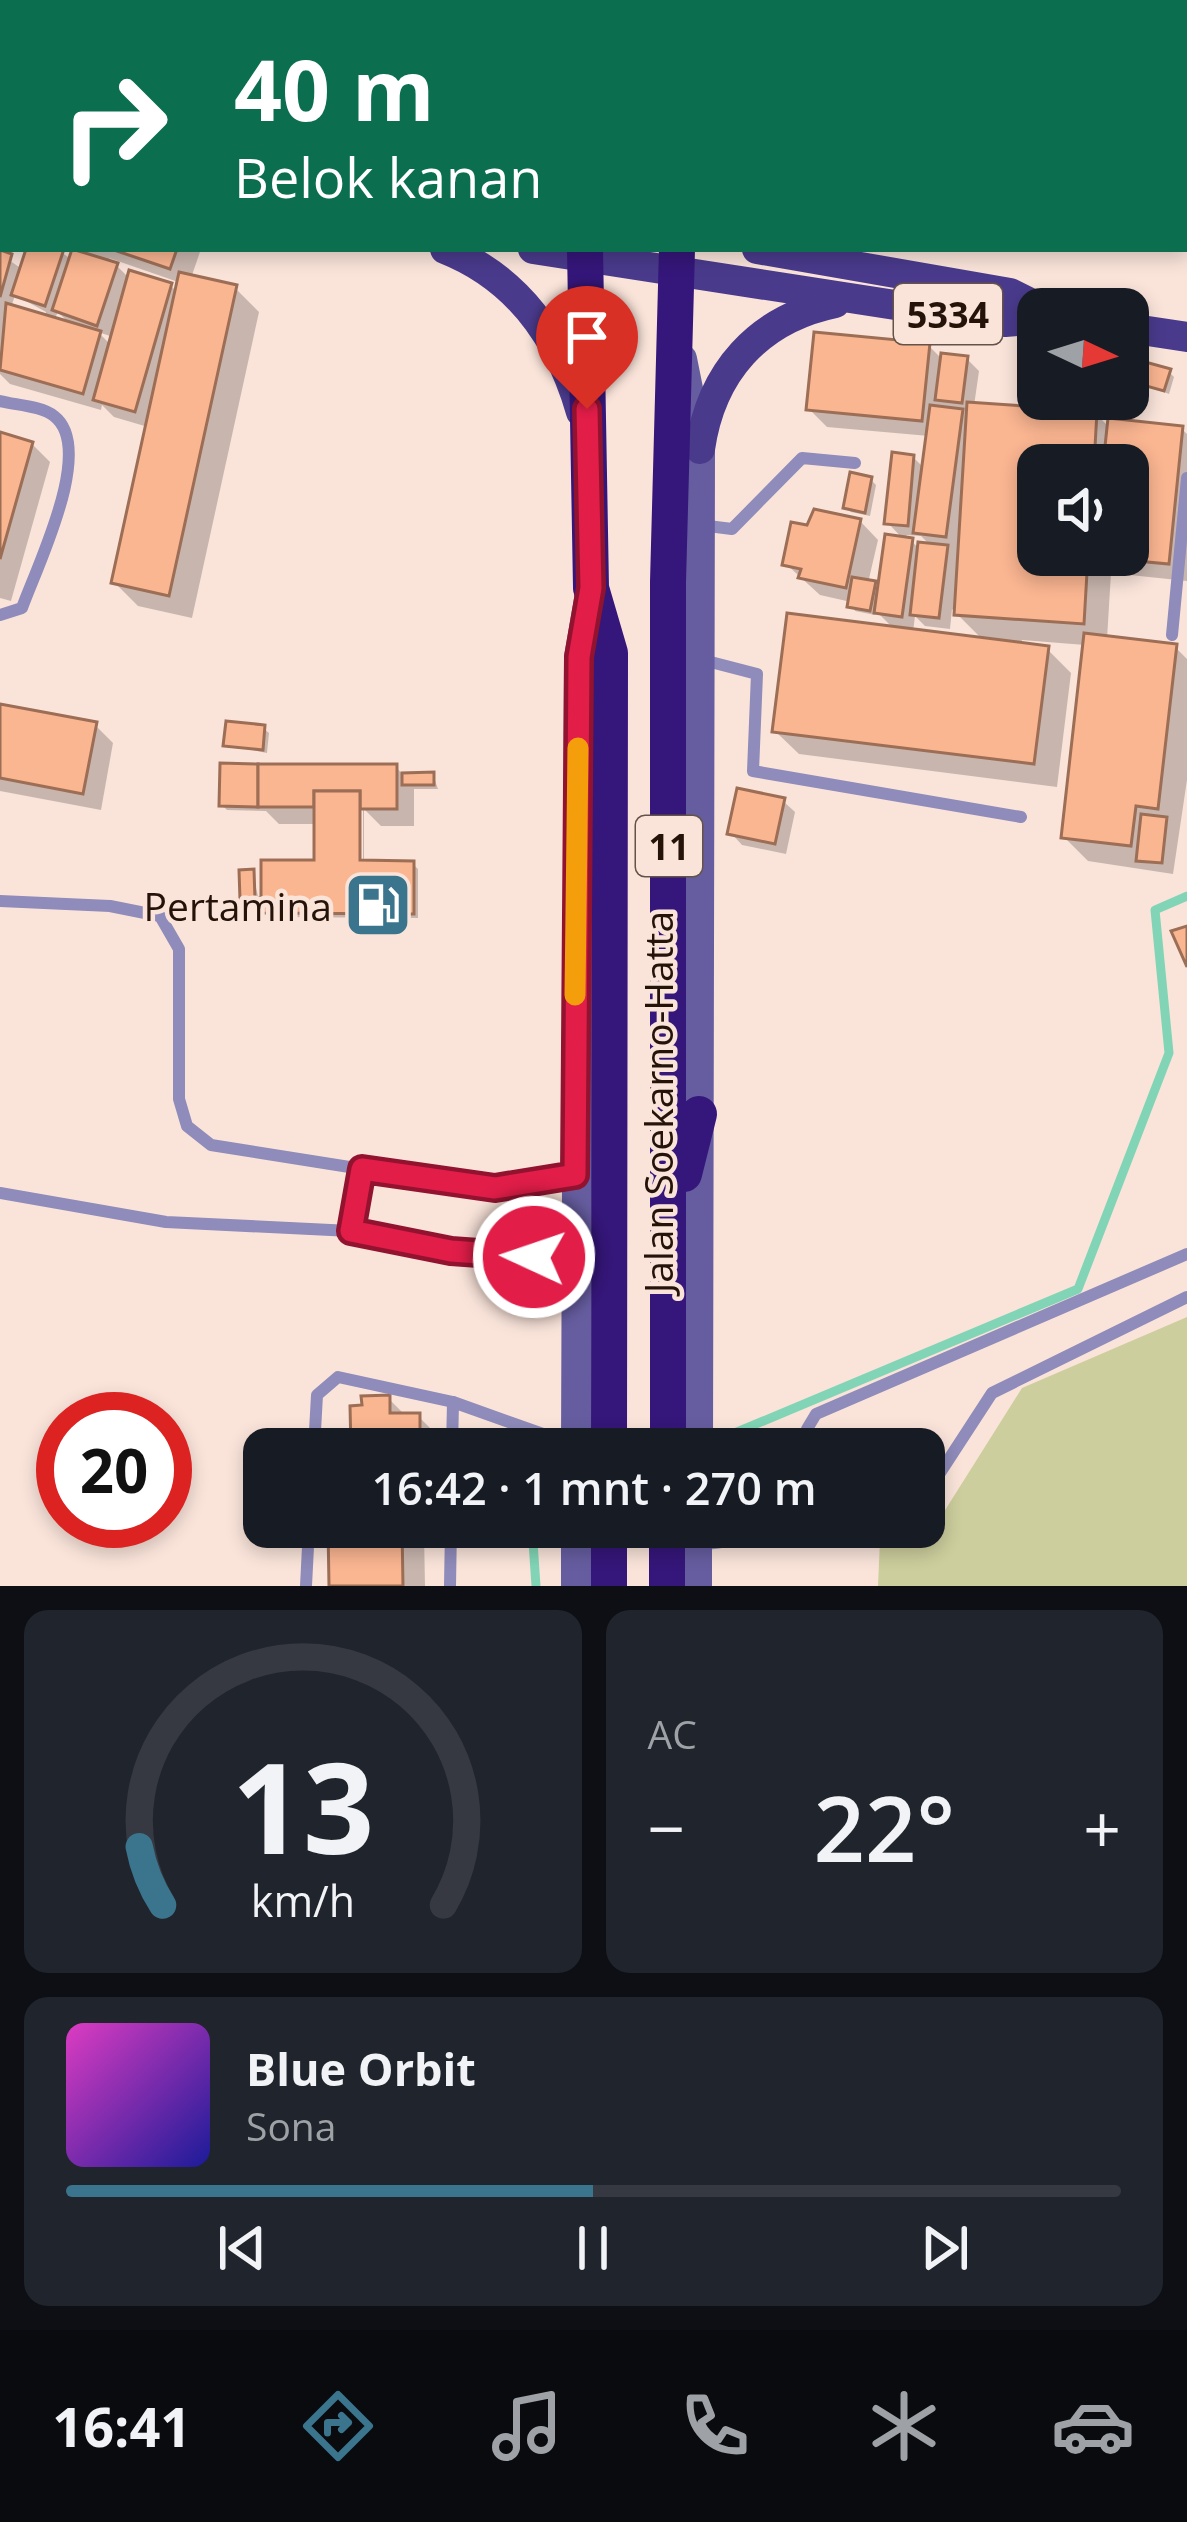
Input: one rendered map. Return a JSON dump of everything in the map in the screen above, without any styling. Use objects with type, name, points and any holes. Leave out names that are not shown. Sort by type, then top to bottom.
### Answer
[{"type":"highway","name":"Jalan Soekarno-Hatta","points":[[585,253],[591,588],[610,653],[609,1367],[592,1428]]},
{"type":"highway","name":"Jalan Soekarno-Hatta","points":[[672,1428],[684,1358],[670,1228],[668,582],[677,261]]},
{"type":"highway","points":[[670,1228],[699,1114]]},
{"type":"highway","points":[[609,1548],[609,1586]]},
{"type":"highway","points":[[667,1586],[683,1548]]},
{"type":"main road","points":[[451,252],[485,268],[521,298],[572,382],[588,435]]},
{"type":"main road","name":"5334","points":[[773,252],[1017,296]]},
{"type":"main road","points":[[832,252],[894,274]]},
{"type":"main road","points":[[585,253],[677,261]]},
{"type":"main road","name":"5334","points":[[677,261],[859,301],[1017,321]]},
{"type":"main road","points":[[700,449],[711,400],[754,340],[793,315],[859,301]]},
{"type":"main road","name":"Jalan Soekarno-Hatta","points":[[674,325],[700,449],[699,1114],[684,1358],[695,1428]]},
{"type":"main road","points":[[1149,331],[1187,337]]},
{"type":"main road","name":"Jalan Soekarno-Hatta","points":[[586,1428],[575,1175],[579,657],[591,588]]},
{"type":"main road","points":[[692,1548],[697,1586]]},
{"type":"lane","points":[[0,401],[53,414],[70,436],[71,467],[22,608],[0,615]]},
{"type":"lane","points":[[700,525],[732,529],[802,458],[854,463]]},
{"type":"lane","points":[[1172,635],[1187,478]]},
{"type":"lane","points":[[700,658],[757,674],[753,771],[1021,817]]},
{"type":"lane","points":[[0,901],[110,906],[160,916],[178,949],[178,1099],[187,1126],[211,1145],[495,1188],[575,1175]]},
{"type":"lane","points":[[351,1231],[362,1169]]},
{"type":"lane","points":[[0,1193],[166,1222],[351,1231],[493,1256],[576,1257]]},
{"type":"lane","points":[[808,1428],[816,1414],[1187,1254]]},
{"type":"lane","points":[[945,1465],[992,1394],[1187,1297]]},
{"type":"lane","points":[[315,1428],[317,1395],[338,1377],[453,1402],[529,1428]]},
{"type":"lane","points":[[452,1428],[453,1402]]},
{"type":"lane","points":[[306,1586],[308,1548]]},
{"type":"lane","points":[[450,1586],[451,1548]]},
{"type":"green space","points":[[1187,1317],[1187,1586],[878,1586],[880,1548],[945,1548],[945,1510],[1022,1388]]},
{"type":"building","points":[[0,252],[6,252],[12,254],[0,297]]},
{"type":"building","points":[[25,252],[63,252],[45,306],[11,295]]},
{"type":"building","points":[[71,252],[118,263],[97,326],[52,310]]},
{"type":"building","points":[[120,252],[176,252],[170,269]]},
{"type":"building","points":[[129,270],[172,283],[135,412],[93,400]]},
{"type":"building","points":[[179,272],[237,285],[169,596],[111,583]]},
{"type":"building","points":[[6,303],[101,331],[83,394],[0,370]]},
{"type":"building","points":[[814,332],[930,343],[922,421],[806,410]]},
{"type":"building","points":[[941,353],[968,356],[962,403],[935,400]]},
{"type":"building","points":[[1149,363],[1171,369],[1164,391],[1149,387]]},
{"type":"building","points":[[967,402],[1017,405],[1017,420],[1096,420],[1095,444],[1017,444],[1017,576],[1087,576],[1084,624],[954,615]]},
{"type":"building","points":[[930,405],[963,409],[946,537],[913,533]]},
{"type":"building","points":[[1108,420],[1183,426],[1169,564],[1149,562],[1149,444],[1105,444]]},
{"type":"building","points":[[0,432],[33,442],[0,559]]},
{"type":"building","points":[[892,452],[914,455],[908,526],[884,524]]},
{"type":"building","points":[[850,472],[872,477],[865,513],[843,508]]},
{"type":"building","points":[[814,509],[861,519],[846,588],[798,578],[801,569],[782,565],[791,522],[807,525]]},
{"type":"building","points":[[885,534],[913,538],[902,617],[874,613]]},
{"type":"building","points":[[918,542],[948,545],[939,618],[910,615]]},
{"type":"building","points":[[852,577],[876,581],[870,611],[847,607]]},
{"type":"building","points":[[787,613],[1049,646],[1034,764],[772,732]]},
{"type":"building","points":[[1084,633],[1177,644],[1158,809],[1136,806],[1131,846],[1061,838]]},
{"type":"building","points":[[0,704],[97,722],[83,794],[0,778]]},
{"type":"building","points":[[226,721],[265,725],[263,750],[223,746]]},
{"type":"building","points":[[220,763],[258,764],[258,807],[219,806]]},
{"type":"building","points":[[258,764],[397,764],[397,809],[360,809],[360,791],[314,791],[314,807],[258,807]]},
{"type":"building","points":[[434,772],[434,785],[402,785],[402,773]]},
{"type":"building","points":[[737,788],[785,798],[775,844],[727,834]]},
{"type":"building","points":[[314,791],[360,791],[360,860],[414,861],[414,914],[261,913],[261,860],[314,860]]},
{"type":"building","points":[[1141,814],[1167,817],[1162,863],[1136,861]]},
{"type":"building","points":[[254,869],[255,900],[240,900],[239,870]]},
{"type":"building","points":[[1187,926],[1187,967],[1171,931]]},
{"type":"building","points":[[390,1395],[390,1413],[420,1413],[420,1428],[351,1428],[350,1406],[362,1405],[361,1396]]},
{"type":"building","points":[[328,1548],[402,1548],[403,1586],[329,1586]]},
{"type":"waterway","points":[[747,1428],[1078,1289],[1169,1053],[1155,910],[1187,896]]},
{"type":"waterway","points":[[533,1548],[536,1586]]},
{"type":"slow traffic","points":[[575,995],[578,748]]},
{"type":"place","name":"Pertamina","points":[[378,905]]},
{"type":"route","points":[[534,1257],[451,1251],[351,1231],[362,1169],[495,1188],[575,1175],[579,657],[591,588],[587,409]]}]
